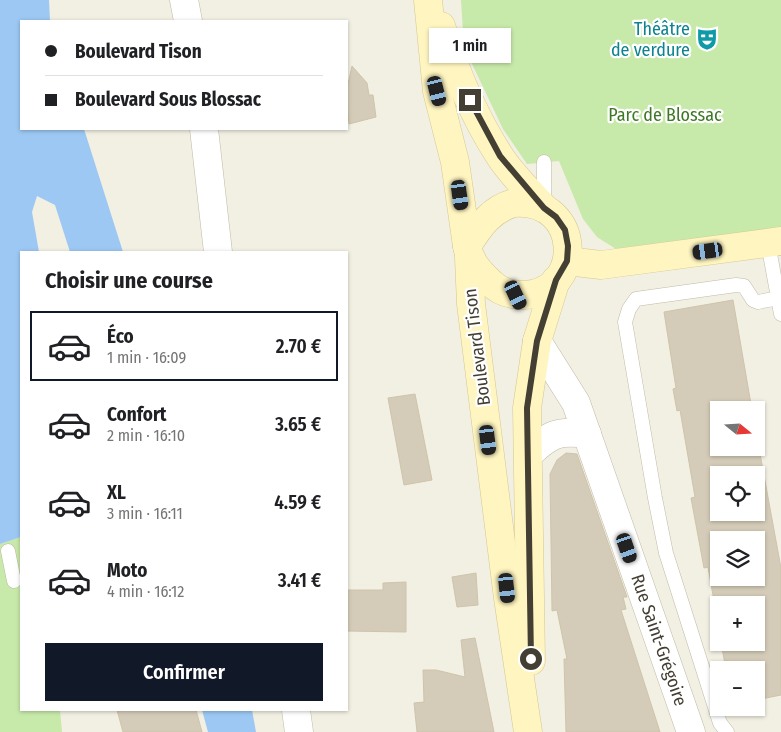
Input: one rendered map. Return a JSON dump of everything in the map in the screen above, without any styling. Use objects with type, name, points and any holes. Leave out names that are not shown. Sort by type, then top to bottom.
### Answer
[{"type":"main road","name":"Boulevard Tison","points":[[428,0],[437,91],[455,162],[468,252],[471,304],[508,598],[530,732]]},
{"type":"main road","points":[[434,0],[447,46],[478,117],[500,156],[544,208],[556,217],[565,230],[568,246],[561,271]]},
{"type":"main road","points":[[544,208],[522,202],[499,208],[487,218],[468,252],[495,287],[516,295],[534,294],[561,271],[774,242]]},
{"type":"main road","name":"Boulevard Tison","points":[[530,732],[529,454],[527,408],[537,341],[561,271]]},
{"type":"main road","points":[[516,295],[537,341]]},
{"type":"street","points":[[184,0],[188,20]]},
{"type":"street","points":[[204,130],[218,251]]},
{"type":"street","name":"Rue Saint-Grégoire","points":[[537,341],[574,398],[691,732]]},
{"type":"street","points":[[529,454],[543,440],[556,433],[587,434]]},
{"type":"street","points":[[296,711],[299,732]]},
{"type":"lane","points":[[544,162],[544,208]]},
{"type":"lane","points":[[774,242],[781,314]]},
{"type":"lane","points":[[727,732],[720,724],[666,553],[625,322],[629,308],[636,299],[661,295],[744,286],[753,300],[758,302],[779,298]]},
{"type":"lane","points":[[8,551],[14,581]]},
{"type":"green space","name":"Parc de Blossac","points":[[461,0],[781,0],[781,230],[616,249],[597,237],[583,219],[559,161],[527,164],[503,129],[464,47]]},
{"type":"green space","points":[[20,537],[20,711],[60,711],[62,732],[0,732],[0,544]]},
{"type":"water","points":[[0,0],[49,0],[50,20],[20,20],[20,130],[84,130],[123,251],[70,251],[55,205],[37,196],[32,212],[39,251],[20,251],[20,537],[0,544]]},
{"type":"water","points":[[202,711],[252,711],[256,732],[208,732]]},
{"type":"building","points":[[352,66],[367,83],[369,95],[373,95],[376,117],[349,124],[348,84]]},
{"type":"building","points":[[733,300],[750,401],[710,401],[710,456],[760,456],[762,466],[710,466],[710,521],[765,521],[765,481],[781,568],[781,695],[765,698],[765,661],[724,661],[723,651],[765,651],[765,596],[713,596],[711,586],[765,586],[765,531],[710,531],[710,578],[708,567],[704,568],[691,498],[695,497],[680,410],[677,411],[673,389],[676,388],[664,312]]},
{"type":"building","points":[[415,394],[432,480],[404,485],[388,398]]},
{"type":"building","points":[[566,453],[577,454],[627,597],[623,597],[626,609],[621,610],[660,732],[566,732],[564,659],[567,659],[557,610],[552,611],[550,474],[557,460]]},
{"type":"building","points":[[476,573],[478,605],[457,607],[452,577]]},
{"type":"building","points":[[406,582],[406,632],[348,631],[348,590],[383,590],[383,583]]},
{"type":"building","points":[[475,638],[494,732],[417,732],[414,703],[424,702],[423,670],[436,670],[465,677],[461,640]]},
{"type":"building","points":[[117,711],[196,711],[202,732],[123,732]]},
{"type":"place","name":"Théâtre de verdure","points":[[707,39]]},
{"type":"route","points":[[470,100],[500,156],[544,208],[556,217],[561,224],[565,230],[568,246],[567,261],[556,280],[537,341],[527,408],[531,659]]}]
